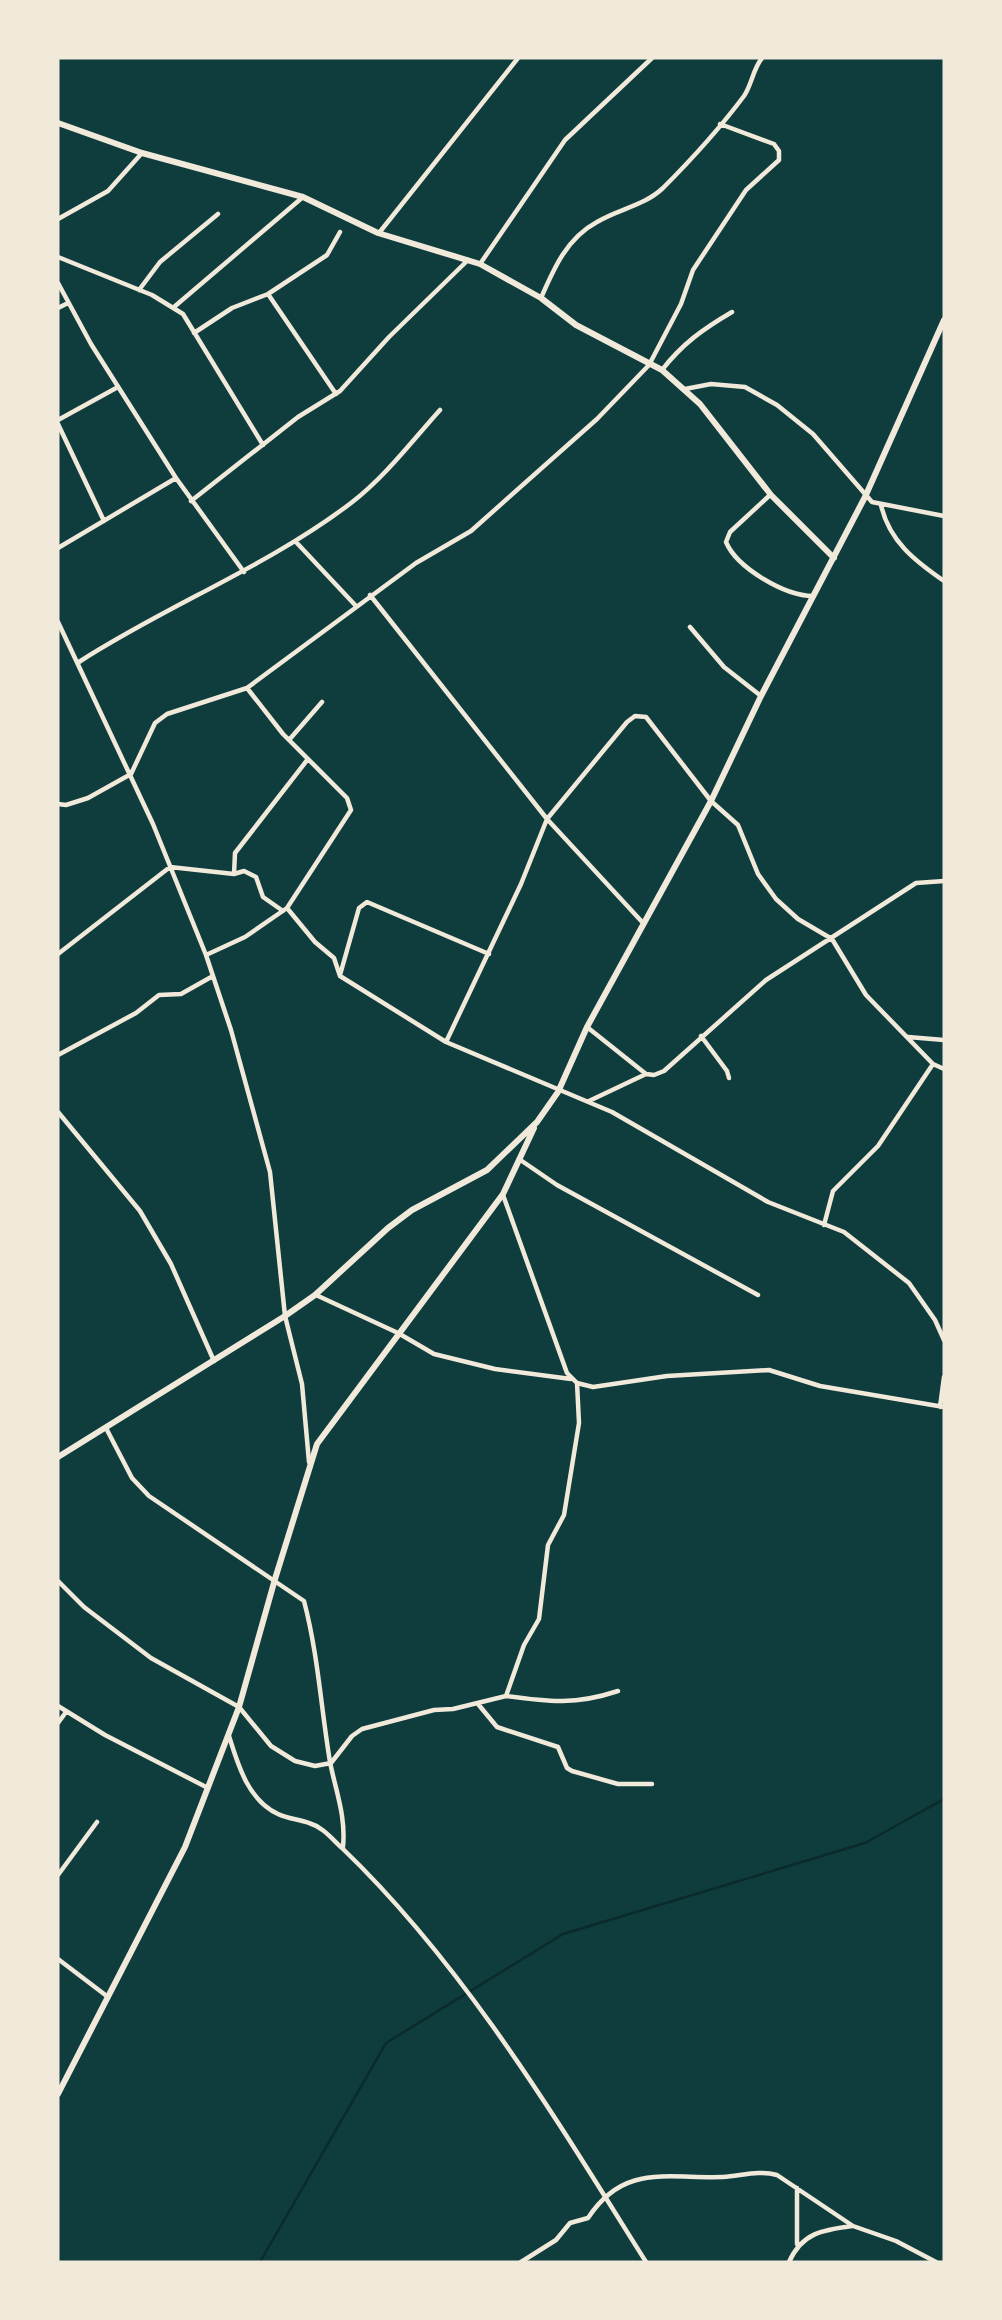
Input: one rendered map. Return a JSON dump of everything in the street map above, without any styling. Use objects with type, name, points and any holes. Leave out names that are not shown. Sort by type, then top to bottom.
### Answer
[{"type":"street","points":[[378,233],[518,58]]},
{"type":"street","points":[[480,264],[565,140],[652,58]]},
{"type":"street","points":[[541,298],[560,256],[574,239],[596,222],[644,202],[660,191],[746,93],[756,66],[762,58]]},
{"type":"street","points":[[58,123],[142,153],[303,197],[378,233],[480,264],[541,298],[576,325],[662,370],[685,389],[771,495],[834,558]]},
{"type":"street","points":[[58,804],[66,805],[88,798],[131,774],[155,723],[167,714],[247,688],[415,563],[471,531],[597,419],[649,365],[681,304],[693,270],[746,190],[779,160],[779,151],[774,144],[720,124]]},
{"type":"street","points":[[58,219],[108,191],[142,153]]},
{"type":"street","points":[[174,307],[303,197]]},
{"type":"street","points":[[139,290],[160,262],[218,214]]},
{"type":"street","points":[[194,333],[232,308],[268,294],[327,255],[340,232]]},
{"type":"street","points":[[58,257],[139,290],[183,314],[263,445]]},
{"type":"street","points":[[191,501],[298,418],[336,394],[468,260]]},
{"type":"street","points":[[58,283],[118,387],[176,478],[244,572]]},
{"type":"street","points":[[268,294],[336,394]]},
{"type":"street","points":[[58,308],[68,303]]},
{"type":"street","points":[[662,370],[679,347],[732,312]]},
{"type":"street","points":[[58,2094],[185,1847],[239,1707],[317,1444],[503,1194],[537,1122],[558,1091],[587,1027],[711,802],[761,696],[865,497],[944,320]]},
{"type":"street","points":[[685,389],[711,384],[736,386],[776,405],[813,435],[865,497],[881,505],[944,516]]},
{"type":"street","points":[[104,521],[58,422],[118,387]]},
{"type":"street","points":[[79,662],[121,635],[296,542],[354,501],[440,410]]},
{"type":"street","points":[[58,548],[176,478]]},
{"type":"street","points":[[169,483],[182,487]]},
{"type":"street","points":[[771,495],[730,532],[726,542],[732,555],[787,593],[814,596]]},
{"type":"street","points":[[881,505],[886,526],[903,548],[944,581]]},
{"type":"street","points":[[296,542],[356,606]]},
{"type":"street","points":[[370,596],[547,819],[643,924]]},
{"type":"street","points":[[58,622],[131,774],[206,955],[231,1030],[270,1172],[285,1316],[302,1384],[309,1464]]},
{"type":"street","points":[[690,628],[724,667],[761,696]]},
{"type":"street","points":[[206,955],[245,937],[285,909],[351,810],[347,798],[289,740],[247,688]]},
{"type":"street","points":[[289,740],[322,702]]},
{"type":"street","points":[[446,1042],[489,954],[547,819],[627,722],[635,716],[646,717],[711,802],[738,825],[758,874],[776,900],[798,919],[832,939],[866,995],[933,1064],[944,1069]]},
{"type":"street","points":[[234,874],[235,853],[308,759]]},
{"type":"street","points":[[58,954],[170,867],[234,874],[244,871],[256,877],[263,897],[285,909],[315,942],[334,958],[340,976],[446,1042],[558,1091],[589,1101],[645,1130],[768,1202],[844,1232],[909,1283],[935,1320],[944,1340]]},
{"type":"street","points":[[589,1101],[646,1074],[664,1071],[766,980],[916,883],[944,881]]},
{"type":"street","points":[[340,976],[359,908],[367,902],[489,954]]},
{"type":"street","points":[[58,1055],[136,1013],[159,995],[181,993],[213,976]]},
{"type":"street","points":[[587,1027],[646,1074]]},
{"type":"street","points":[[701,1036],[727,1070],[729,1078]]},
{"type":"street","points":[[907,1037],[944,1040]]},
{"type":"street","points":[[824,1225],[833,1191],[878,1146],[933,1064]]},
{"type":"street","points":[[58,1112],[139,1211],[171,1264],[214,1361]]},
{"type":"street","points":[[58,1457],[285,1316],[315,1294],[388,1228],[412,1210],[487,1170],[537,1122]]},
{"type":"street","points":[[519,1159],[557,1185],[758,1295]]},
{"type":"street","points":[[503,1194],[567,1373],[577,1383],[593,1387],[667,1376],[769,1370],[820,1386],[923,1401],[942,1407],[944,1377]]},
{"type":"street","points":[[315,1294],[398,1333],[434,1354],[495,1369],[572,1379]]},
{"type":"street","points":[[506,1696],[524,1645],[540,1619],[548,1545],[564,1515],[579,1423],[577,1383]]},
{"type":"street","points":[[106,1428],[132,1478],[149,1496],[304,1601],[319,1668],[331,1763],[342,1802],[343,1848]]},
{"type":"street","points":[[58,1581],[84,1607],[150,1658],[239,1707],[271,1746],[295,1761],[315,1766],[331,1763],[352,1736],[362,1729],[434,1710],[478,1704],[506,1696],[561,1703],[590,1700],[618,1691]]},
{"type":"street","points":[[478,1704],[497,1727],[558,1747],[567,1768],[572,1771],[618,1784],[652,1784]]},
{"type":"street","points":[[58,1706],[208,1788]]},
{"type":"street","points":[[58,1723],[66,1712]]},
{"type":"street","points":[[228,1735],[241,1775],[261,1801],[276,1814],[321,1828],[343,1848],[384,1890],[463,1985],[473,2003],[524,2068],[602,2197],[646,2262]]},
{"type":"street","points":[[58,1875],[97,1822]]},
{"type":"street","points":[[58,1959],[107,1997]]},
{"type":"street","points":[[522,2262],[556,2240],[570,2223],[588,2218],[602,2197],[659,2175],[724,2177],[768,2172],[777,2175],[853,2226],[896,2241],[936,2262]]},
{"type":"street","points":[[789,2262],[797,2245],[797,2188]]},
{"type":"street","points":[[797,2245],[811,2234],[853,2226]]},
{"type":"waterway","points":[[260,2262],[386,2043],[563,1934],[865,1843],[944,1799]]}]
